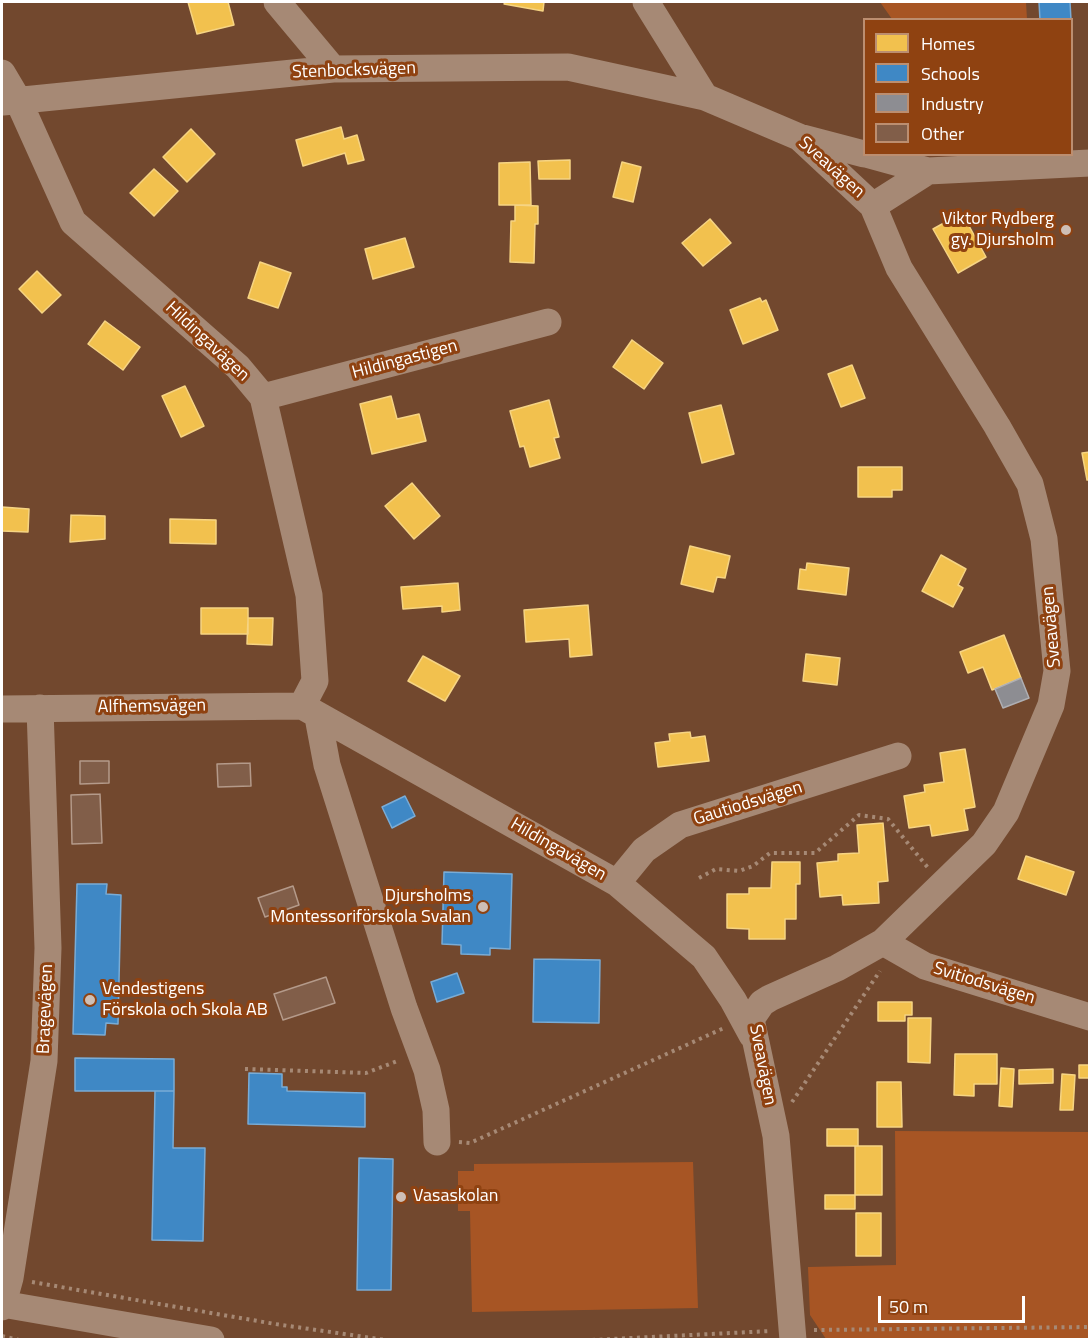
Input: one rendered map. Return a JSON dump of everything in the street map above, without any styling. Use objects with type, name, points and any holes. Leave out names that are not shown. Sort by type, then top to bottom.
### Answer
[{"type":"street","points":[[277,2],[333,69]]},
{"type":"street","points":[[646,2],[705,97]]},
{"type":"street","name":"Stenbocksvägen","points":[[10,101],[333,69],[568,67],[705,97]]},
{"type":"street","name":"Hildingavägen","points":[[2,73],[10,101],[73,222],[238,367],[263,397],[309,595],[315,681],[310,712],[617,883],[704,957],[748,1027]]},
{"type":"street","name":"Sveavägen","points":[[705,97],[799,137],[873,206],[899,268],[997,426],[1030,484],[1044,539],[1057,671],[1051,705],[1006,812],[984,844],[942,885],[889,945],[762,1003],[751,1019],[748,1027],[774,1131],[793,1335]]},
{"type":"street","points":[[799,137],[863,153]]},
{"type":"street","points":[[872,156],[928,171],[1089,162]]},
{"type":"street","points":[[873,206],[928,171]]},
{"type":"street","name":"Hildingastigen","points":[[263,397],[548,322]]},
{"type":"street","name":"Bragevägen","points":[[2,1305],[10,1278],[44,1061],[48,948],[40,708]]},
{"type":"street","name":"Alfhemsvägen","points":[[2,709],[310,712]]},
{"type":"street","points":[[310,712],[404,1008],[421,1052],[436,1110],[437,1142]]},
{"type":"street","name":"Gautiodsvägen","points":[[617,883],[644,850],[680,825],[898,756]]},
{"type":"street","name":"Svitiodsvägen","points":[[889,945],[925,966],[1089,1017]]},
{"type":"street","points":[[2,1305],[211,1340]]},
{"type":"path","points":[[699,878],[716,869],[739,871],[753,866],[771,853],[815,853],[859,815],[888,819],[942,885]]},
{"type":"path","points":[[774,1131],[889,945]]},
{"type":"path","points":[[437,1142],[470,1143],[748,1027]]},
{"type":"path","points":[[245,1069],[366,1072],[421,1052]]},
{"type":"path","points":[[10,1278],[344,1337],[386,1340]]},
{"type":"path","points":[[592,1340],[1089,1327]]},
{"type":"path","points":[[2,1336],[19,1340]]},
{"type":"shaded area","points":[[880,2],[1026,2],[1027,18],[891,18]]},
{"type":"shaded area","points":[[895,1131],[1089,1132],[1089,1339],[826,1339],[810,1315],[808,1267],[896,1265]]},
{"type":"shaded area","points":[[693,1162],[698,1308],[472,1312],[470,1211],[458,1211],[458,1171],[474,1171],[474,1164]]},
{"type":"building: Homes","points":[[188,2],[228,2],[234,25],[197,34]]},
{"type":"building: Homes","points":[[505,2],[544,2],[543,11],[504,4]]},
{"type":"building: Homes","points":[[341,127],[344,139],[357,135],[364,160],[348,164],[345,153],[303,166],[296,140]]},
{"type":"building: Homes","points":[[191,129],[215,154],[187,182],[163,157]]},
{"type":"building: Homes","points":[[570,160],[570,179],[539,179],[538,161]]},
{"type":"building: Homes","points":[[530,162],[531,205],[499,205],[499,163]]},
{"type":"building: Homes","points":[[622,162],[641,167],[633,202],[613,197]]},
{"type":"building: Homes","points":[[154,169],[178,191],[154,216],[130,193]]},
{"type":"building: Homes","points":[[515,205],[538,206],[534,263],[510,262],[511,221],[515,221]]},
{"type":"building: Homes","points":[[962,213],[986,257],[958,273],[933,229]]},
{"type":"building: Homes","points":[[710,219],[731,243],[703,266],[682,243]]},
{"type":"building: Homes","points":[[405,238],[414,267],[373,279],[365,249]]},
{"type":"building: Homes","points":[[260,262],[291,273],[278,308],[248,298]]},
{"type":"building: Homes","points":[[37,271],[61,295],[42,313],[19,289]]},
{"type":"building: Homes","points":[[760,298],[762,302],[766,300],[778,330],[743,344],[730,310]]},
{"type":"building: Homes","points":[[105,321],[140,347],[123,370],[88,344]]},
{"type":"building: Homes","points":[[632,340],[663,363],[644,389],[613,367]]},
{"type":"building: Homes","points":[[852,365],[865,398],[841,407],[828,374]]},
{"type":"building: Homes","points":[[185,386],[204,426],[181,437],[162,396]]},
{"type":"building: Homes","points":[[391,396],[397,419],[419,414],[426,441],[372,454],[360,404]]},
{"type":"building: Homes","points":[[549,400],[559,437],[554,438],[560,458],[530,467],[524,446],[520,447],[510,411]]},
{"type":"building: Homes","points":[[721,405],[734,454],[702,463],[689,413]]},
{"type":"building: Homes","points":[[1090,452],[1090,480],[1087,480],[1082,453]]},
{"type":"building: Homes","points":[[858,467],[902,467],[902,490],[892,490],[892,497],[858,497]]},
{"type":"building: Homes","points":[[412,483],[440,516],[414,539],[385,506]]},
{"type":"building: Homes","points":[[2,507],[29,509],[28,532],[2,531]]},
{"type":"building: Homes","points":[[71,515],[105,516],[105,539],[70,542]]},
{"type":"building: Homes","points":[[170,519],[216,520],[216,544],[170,543]]},
{"type":"building: Homes","points":[[690,546],[730,556],[725,578],[717,577],[713,592],[681,584]]},
{"type":"building: Homes","points":[[941,555],[966,569],[958,585],[963,588],[953,607],[922,591]]},
{"type":"building: Homes","points":[[807,563],[849,568],[846,595],[798,589],[800,569],[806,570]]},
{"type":"building: Homes","points":[[458,583],[460,610],[442,612],[442,606],[403,609],[401,587]]},
{"type":"building: Homes","points":[[588,605],[592,655],[570,657],[569,639],[526,642],[524,610]]},
{"type":"building: Homes","points":[[201,608],[248,608],[248,634],[201,634]]},
{"type":"building: Homes","points":[[248,618],[273,618],[272,645],[247,644]]},
{"type":"building: Homes","points":[[1004,635],[1021,678],[992,690],[983,667],[968,673],[960,652]]},
{"type":"building: Homes","points":[[806,654],[840,658],[837,685],[803,681]]},
{"type":"building: Homes","points":[[423,656],[460,676],[445,701],[408,681]]},
{"type":"building: Homes","points":[[690,732],[691,738],[705,736],[709,761],[658,767],[655,743],[670,741],[669,734]]},
{"type":"building: Homes","points":[[965,749],[975,807],[964,809],[968,830],[932,836],[930,825],[909,828],[904,796],[925,792],[924,785],[944,782],[940,753]]},
{"type":"building: Homes","points":[[883,823],[888,881],[878,882],[879,903],[843,905],[842,895],[820,897],[817,863],[838,861],[838,854],[859,853],[857,825]]},
{"type":"building: Homes","points":[[1026,856],[1074,872],[1066,895],[1018,879]]},
{"type":"building: Homes","points":[[772,862],[800,862],[800,884],[796,884],[796,919],[785,919],[785,939],[749,939],[749,929],[727,928],[727,894],[749,894],[749,888],[771,888]]},
{"type":"building: Homes","points":[[878,1002],[912,1002],[912,1015],[905,1015],[905,1021],[878,1021]]},
{"type":"building: Homes","points":[[908,1018],[931,1018],[930,1063],[908,1062]]},
{"type":"building: Homes","points":[[955,1054],[997,1054],[997,1084],[974,1084],[974,1096],[954,1095]]},
{"type":"building: Homes","points":[[1079,1065],[1090,1065],[1090,1078],[1079,1078]]},
{"type":"building: Homes","points":[[1001,1068],[1014,1069],[1012,1107],[999,1106]]},
{"type":"building: Homes","points":[[1053,1069],[1053,1083],[1019,1084],[1019,1070]]},
{"type":"building: Homes","points":[[1062,1074],[1075,1075],[1073,1110],[1060,1110]]},
{"type":"building: Homes","points":[[877,1082],[901,1082],[902,1127],[877,1127]]},
{"type":"building: Homes","points":[[827,1129],[858,1129],[858,1146],[827,1146]]},
{"type":"building: Homes","points":[[855,1146],[882,1146],[882,1195],[855,1195]]},
{"type":"building: Homes","points":[[825,1195],[855,1195],[855,1209],[825,1209]]},
{"type":"building: Homes","points":[[856,1213],[881,1213],[881,1256],[856,1256]]},
{"type":"building: Schools","points":[[1039,2],[1070,2],[1071,18],[1040,18]]},
{"type":"building: Schools","points":[[405,796],[415,816],[392,828],[382,807]]},
{"type":"building: Schools","points":[[444,872],[512,874],[510,949],[490,948],[490,955],[461,954],[461,945],[442,944]]},
{"type":"building: Schools","points":[[77,884],[107,884],[106,894],[121,895],[118,1024],[106,1023],[105,1035],[73,1034]]},
{"type":"building: Schools","points":[[534,959],[600,960],[599,1023],[533,1022]]},
{"type":"building: Schools","points":[[457,973],[464,993],[437,1002],[431,982]]},
{"type":"building: Schools","points":[[75,1058],[174,1059],[174,1091],[75,1091]]},
{"type":"building: Schools","points":[[249,1073],[282,1074],[282,1087],[287,1087],[287,1091],[365,1093],[365,1127],[248,1124]]},
{"type":"building: Schools","points":[[155,1091],[174,1091],[173,1148],[205,1148],[203,1241],[152,1240]]},
{"type":"building: Schools","points":[[359,1158],[393,1159],[391,1290],[357,1290]]},
{"type":"building: Industry","points":[[1021,678],[1029,698],[1003,708],[995,689]]},
{"type":"building: Other","points":[[80,761],[109,761],[109,783],[80,784]]},
{"type":"building: Other","points":[[250,763],[251,786],[218,787],[217,764]]},
{"type":"building: Other","points":[[100,794],[102,843],[72,844],[71,795]]},
{"type":"building: Other","points":[[293,886],[299,905],[265,917],[258,898]]},
{"type":"building: Other","points":[[326,977],[335,1003],[283,1020],[274,994]]},
{"type":"place","name":"Viktor Rydberg gy. Djursholm","points":[[1066,230]]},
{"type":"place","name":"Djursholms Montessoriförskola Svalan","points":[[483,907]]},
{"type":"place","name":"Vendestigens Förskola och Skola AB","points":[[90,1000]]},
{"type":"place","name":"Vasaskolan","points":[[401,1197]]}]
